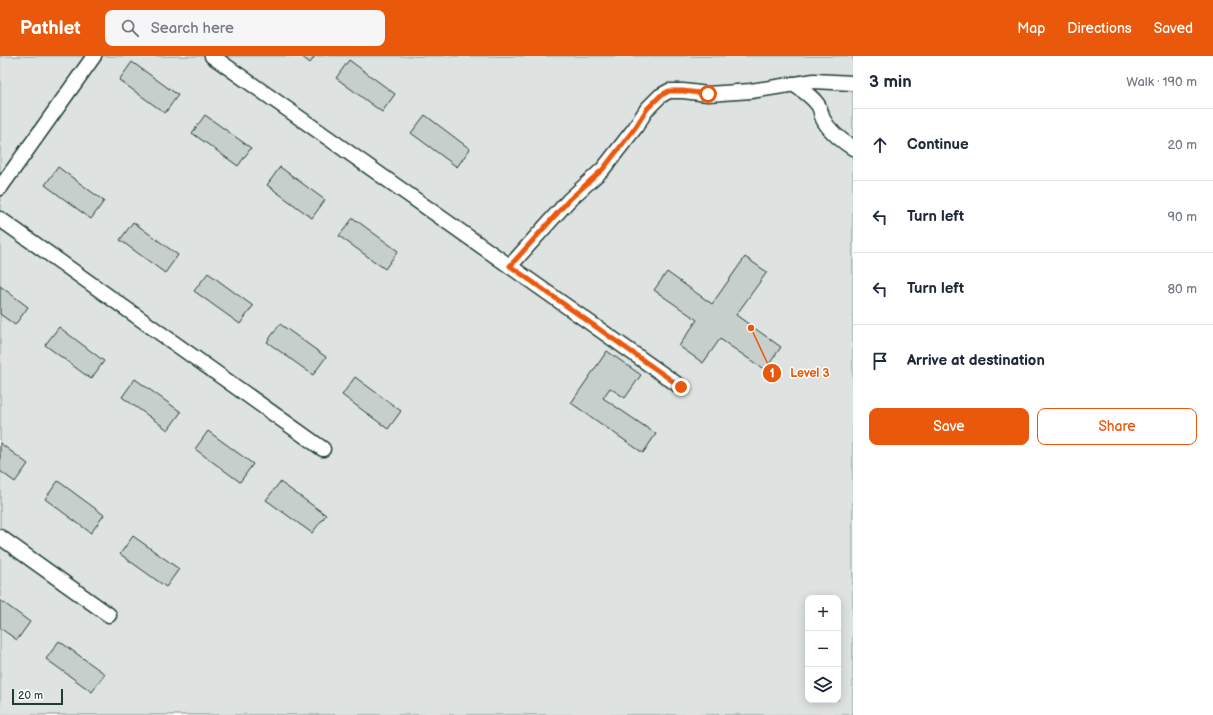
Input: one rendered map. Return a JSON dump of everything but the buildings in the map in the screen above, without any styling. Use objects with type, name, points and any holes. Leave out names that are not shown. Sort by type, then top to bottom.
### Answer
[{"type":"street","points":[[0,188],[94,56]]},
{"type":"street","points":[[212,56],[681,387]]},
{"type":"street","points":[[510,266],[569,200],[603,169],[635,128],[647,109],[660,96],[669,91],[708,94],[751,91],[814,81],[853,83]]},
{"type":"street","points":[[794,84],[814,100],[819,106],[828,127],[843,142],[853,148]]},
{"type":"street","points":[[0,218],[324,449]]},
{"type":"street","points":[[0,537],[109,615]]},
{"type":"shaded area","points":[[0,56],[853,56],[853,715],[0,715]]},
{"type":"place","name":"Level 3","points":[[751,328]]},
{"type":"route","points":[[681,387],[510,266],[569,200],[603,169],[635,128],[647,109],[660,96],[669,91],[708,94]]}]
